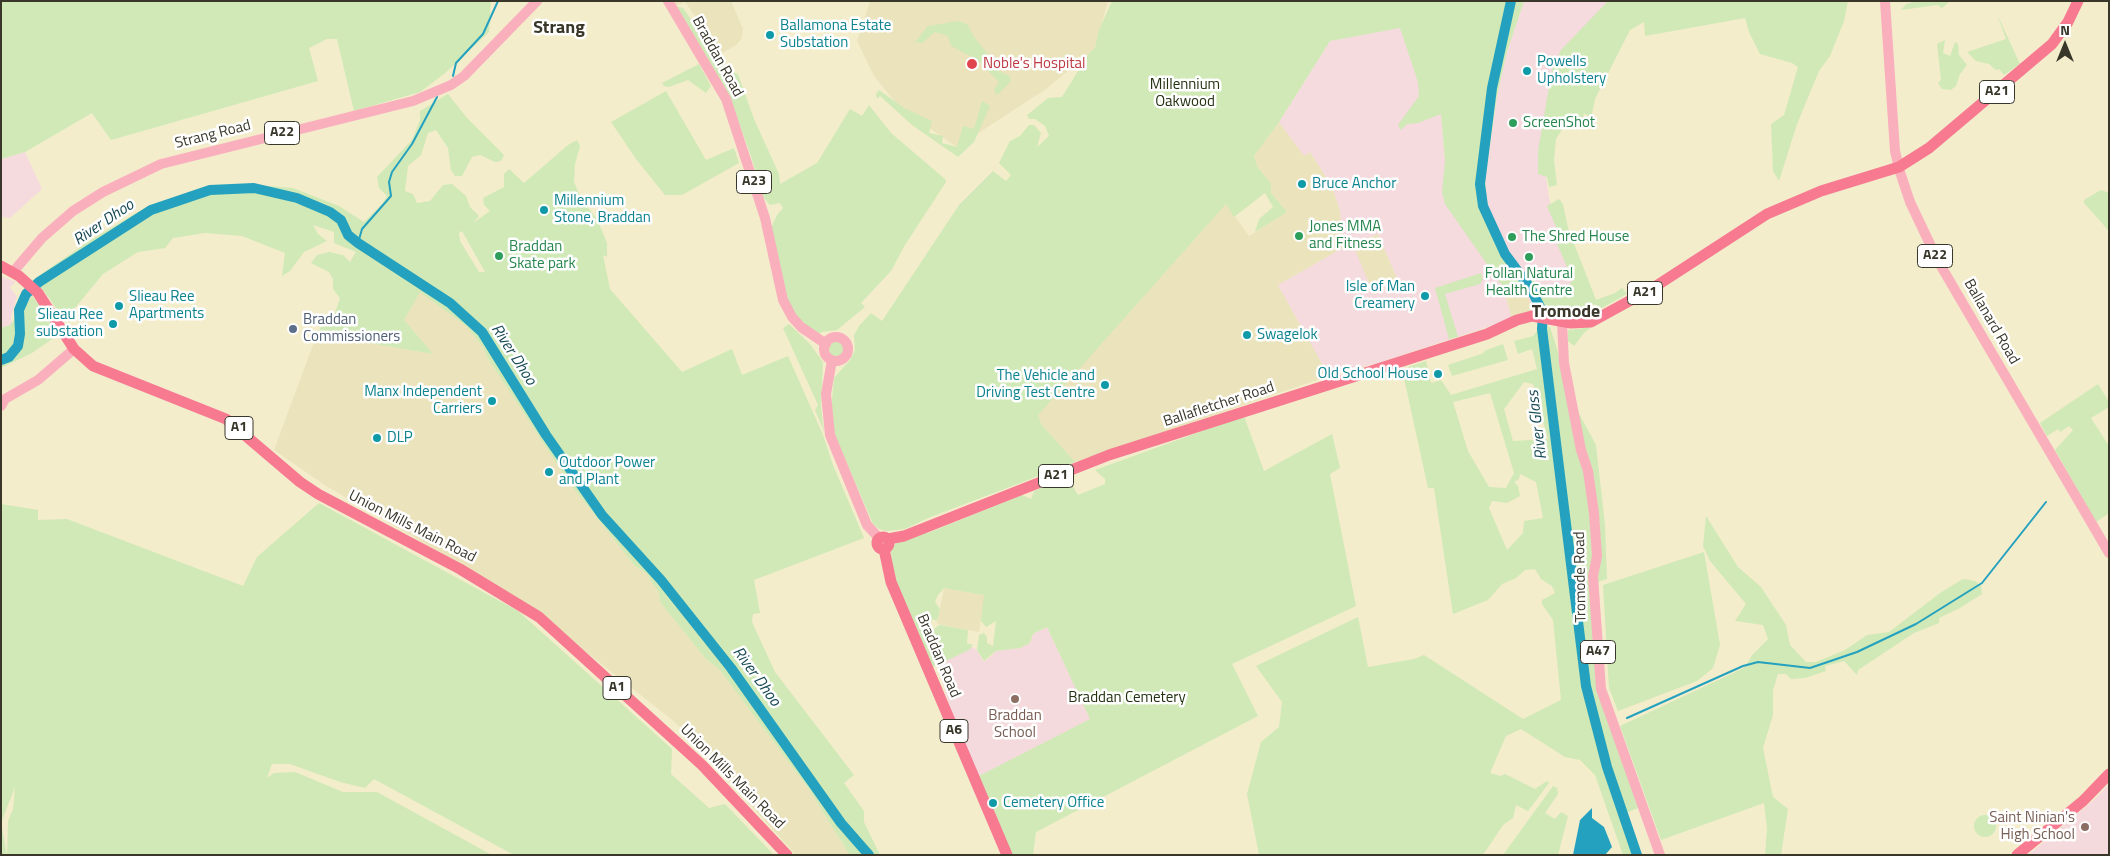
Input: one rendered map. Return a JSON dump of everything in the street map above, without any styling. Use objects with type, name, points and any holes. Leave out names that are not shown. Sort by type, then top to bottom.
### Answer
[{"type":"highway","name":"A21","points":[[1562,322],[1586,324],[1597,319],[1652,288],[1747,226],[1792,202],[1899,167],[1950,132],[2052,44],[2068,22],[2078,1]]},
{"type":"highway","name":"Union Mills Main Road","points":[[1,266],[16,274],[38,293],[74,349],[86,361],[100,369],[226,419],[300,482],[318,494],[460,569],[523,606],[577,650],[695,759],[787,855]]},
{"type":"highway","name":"Ballafletcher Road","points":[[884,542],[904,536],[1109,455],[1343,382],[1487,334],[1512,322],[1535,316],[1562,322]]},
{"type":"highway","name":"Braddan Road","points":[[884,542],[891,582],[1006,855]]},
{"type":"highway","points":[[2017,855],[2083,800],[2109,774]]},
{"type":"main road","name":"Strang Road","points":[[16,274],[42,238],[64,217],[103,192],[161,164],[413,101],[451,85],[464,76],[537,1]]},
{"type":"main road","name":"Braddan Road","points":[[668,1],[726,99],[765,218],[783,300],[792,317],[801,327],[826,344]]},
{"type":"main road","name":"Ballanard Road","points":[[1885,1],[1894,135],[1899,167],[1907,193],[1930,248],[2109,553]]},
{"type":"main road","name":"Tromode Road","points":[[1562,322],[1564,363],[1581,450],[1588,471],[1594,513],[1597,556],[1593,576],[1601,689],[1660,855]]},
{"type":"main road","points":[[838,337],[847,344],[848,352],[844,358],[832,360],[825,352],[826,344],[831,339],[838,337]]},
{"type":"main road","points":[[1,406],[6,399],[38,380],[74,349]]},
{"type":"main road","name":"Braddan Road","points":[[832,360],[826,394],[830,435],[867,525],[884,542]]},
{"type":"shaded area","points":[[673,1],[731,1],[743,29],[742,38],[736,45],[722,53],[685,2],[676,6]]},
{"type":"shaded area","name":"Noble's Hospital","points":[[870,1],[1108,1],[1095,48],[1046,89],[957,147],[901,109],[874,76],[857,41]]},
{"type":"shaded area","points":[[1524,1],[1608,1],[1602,7],[1542,152],[1550,203],[1584,298],[1533,312],[1525,287],[1510,260],[1488,209],[1485,180],[1497,96],[1507,52]]},
{"type":"shaded area","points":[[1400,27],[1441,114],[1445,161],[1503,287],[1512,319],[1381,362],[1329,376],[1278,285],[1343,248],[1340,210],[1332,186],[1310,152],[1304,156],[1279,122],[1330,41]],"holes":[[[1378,234],[1397,278],[1372,290],[1353,245]]]},
{"type":"shaded area","points":[[1279,122],[1304,155],[1310,152],[1332,186],[1340,210],[1343,248],[1278,285],[1329,376],[1075,462],[1041,424],[1037,415],[1226,204],[1249,236],[1287,212],[1271,193],[1271,184],[1257,166],[1254,156]]},
{"type":"shaded area","points":[[25,152],[42,189],[10,218],[1,217],[1,159]]},
{"type":"shaded area","points":[[1378,234],[1397,278],[1372,290],[1352,245]]},
{"type":"shaded area","points":[[1,276],[16,282],[10,287],[17,297],[11,317],[12,324],[1,328]]},
{"type":"shaded area","points":[[1519,281],[1525,287],[1533,312],[1512,319],[1503,287]]},
{"type":"shaded area","points":[[420,291],[466,326],[483,347],[487,357],[568,481],[635,566],[646,573],[659,593],[660,602],[706,659],[720,670],[808,788],[850,855],[796,855],[676,723],[518,598],[323,484],[274,450],[317,334],[433,354],[404,320]]},
{"type":"shaded area","points":[[944,588],[985,595],[979,632],[937,624]]},
{"type":"shaded area","name":"Braddan School","points":[[1047,627],[1091,720],[977,777],[951,710],[937,664],[972,647],[977,650],[983,661],[987,660],[996,651],[1020,648],[1030,643],[1033,634]]},
{"type":"shaded area","name":"Saint Ninian's High School","points":[[2109,784],[2109,855],[2028,855],[2095,799]]},
{"type":"green space","points":[[1,1],[491,1],[489,32],[444,74],[420,92],[354,111],[337,39],[327,39],[309,48],[318,81],[111,140],[92,113],[25,152],[1,159]]},
{"type":"green space","name":"Millennium Oakwood","points":[[1112,1],[1524,1],[1507,52],[1497,96],[1485,180],[1488,209],[1510,260],[1555,299],[1573,280],[1557,244],[1560,236],[1547,206],[1559,199],[1563,204],[1568,228],[1596,300],[1615,293],[1622,288],[1627,294],[1600,309],[1595,304],[1587,307],[1587,315],[1579,320],[1537,313],[1535,303],[1525,287],[1519,282],[1503,287],[1445,204],[1442,192],[1445,161],[1441,114],[1418,123],[1407,124],[1401,130],[1398,125],[1419,96],[1418,82],[1400,28],[1330,41],[1279,122],[1254,156],[1257,166],[1271,184],[1271,193],[1287,212],[1255,232],[1259,219],[1273,207],[1265,193],[1234,217],[1226,204],[1038,415],[1041,424],[1075,462],[928,518],[905,529],[886,531],[879,529],[873,524],[834,433],[831,410],[834,378],[850,360],[855,350],[854,335],[859,326],[871,313],[882,321],[959,205],[993,171],[1006,181],[1011,175],[999,163],[1010,141],[1020,136],[1029,125],[1034,125],[1041,133],[1037,147],[1049,136],[1045,126],[1035,119],[1029,119],[1027,115],[1048,98],[1062,97],[1089,53],[1095,48],[1099,30]]},
{"type":"green space","points":[[1608,1],[1848,1],[1844,21],[1830,56],[1819,71],[1797,124],[1779,181],[1773,171],[1771,124],[1784,115],[1798,67],[1792,63],[1760,54],[1749,32],[1745,18],[1645,36],[1644,22],[1630,30],[1595,99],[1591,118],[1584,113],[1581,127],[1565,125],[1556,139],[1554,160],[1557,185],[1549,187],[1547,177],[1538,174],[1538,151],[1552,70],[1561,50]]},
{"type":"green space","points":[[1917,1],[1950,1],[1942,8],[1937,5],[1901,10],[1906,4]]},
{"type":"green space","points":[[676,6],[683,8],[727,70],[738,74],[754,119],[779,174],[780,184],[817,163],[850,109],[862,116],[869,105],[891,133],[945,179],[946,182],[905,245],[891,271],[861,303],[865,307],[837,330],[821,332],[820,334],[811,331],[790,308],[771,228],[777,215],[783,208],[780,203],[770,205],[763,197],[751,156],[729,95]]},
{"type":"green space","points":[[1997,14],[2020,64],[2004,75],[1999,69],[1996,70],[1989,64],[1976,61],[1967,52],[2006,39]]},
{"type":"green space","points":[[959,21],[968,25],[974,37],[994,62],[997,70],[1009,76],[1011,81],[997,95],[994,90],[999,82],[978,60],[951,46],[948,36],[935,32],[922,43],[915,42],[928,26]]},
{"type":"green space","points":[[1945,40],[1943,53],[1950,56],[1955,42],[1958,44],[1959,55],[1967,65],[1960,74],[1956,86],[1951,90],[1942,89],[1938,83],[1941,80],[1937,44]]},
{"type":"green space","points":[[699,64],[711,86],[706,93],[688,80],[669,87],[664,86],[662,83]]},
{"type":"green space","points":[[879,90],[904,108],[932,121],[929,133],[943,136],[942,143],[957,147],[963,126],[974,129],[982,101],[990,106],[974,142],[958,157],[912,125],[880,96],[877,99],[876,94]]},
{"type":"green space","points":[[666,91],[706,160],[734,148],[739,163],[682,195],[665,195],[636,159],[611,122]]},
{"type":"green space","points":[[448,94],[467,118],[504,155],[501,161],[495,162],[480,155],[472,157],[462,176],[455,176],[451,170],[448,148],[436,130],[428,133],[421,155],[408,166],[405,191],[413,194],[417,203],[430,201],[443,185],[452,184],[466,196],[470,207],[479,216],[473,223],[490,211],[484,205],[483,198],[504,187],[504,174],[509,169],[524,183],[568,145],[577,140],[580,146],[575,164],[574,182],[581,198],[598,221],[607,243],[607,257],[603,255],[610,289],[682,372],[732,349],[742,375],[788,356],[823,435],[833,465],[864,538],[754,580],[760,613],[753,614],[752,622],[775,672],[854,775],[844,783],[864,811],[864,822],[880,855],[850,855],[808,788],[720,670],[706,659],[660,602],[659,593],[646,573],[635,566],[568,481],[487,357],[483,347],[466,326],[420,292],[404,320],[433,354],[317,334],[328,314],[334,316],[340,298],[333,289],[333,279],[329,272],[311,263],[317,255],[329,252],[343,255],[350,262],[356,252],[334,243],[334,232],[313,225],[318,234],[327,241],[304,252],[290,271],[282,276],[285,253],[242,236],[205,233],[173,238],[165,248],[138,252],[103,274],[64,321],[34,279],[89,241],[138,212],[197,191],[246,184],[293,188],[339,206],[364,222],[382,204],[387,196],[379,188],[377,177],[412,140],[420,120],[420,111]],"holes":[[[462,231],[485,272],[479,272],[460,241],[459,233]]]},
{"type":"green space","points":[[2101,190],[2109,193],[2109,231],[2084,203],[2084,200]]},
{"type":"green space","points":[[1481,273],[1483,279],[1480,284],[1445,294],[1458,337],[1449,339],[1435,288]]},
{"type":"green space","points":[[32,296],[46,313],[58,335],[32,353],[1,368],[1,328],[10,325]]},
{"type":"green space","points":[[789,324],[810,344],[823,362],[821,406],[824,431],[815,410],[818,405],[783,328]]},
{"type":"green space","points":[[1595,324],[1584,333],[1574,346],[1568,341],[1568,330],[1585,328]]},
{"type":"green space","points":[[1540,327],[1550,327],[1576,408],[1596,445],[1605,525],[1607,579],[1591,584],[1598,689],[1638,808],[1626,813],[1640,855],[1623,855],[1595,775],[1580,760],[1565,757],[1521,729],[1506,736],[1490,773],[1501,776],[1505,774],[1535,789],[1547,781],[1549,783],[1528,811],[1516,805],[1513,818],[1503,825],[1483,855],[1259,855],[1247,794],[1261,742],[1279,727],[1282,702],[1256,666],[1358,617],[1368,667],[1414,659],[1424,655],[1523,719],[1561,700],[1553,620],[1542,604],[1542,600],[1555,593],[1552,586],[1541,579],[1535,569],[1525,570],[1516,578],[1502,584],[1488,600],[1453,614],[1434,488],[1428,488],[1402,369],[1426,361],[1431,383],[1441,380],[1451,395],[1537,369],[1532,349],[1518,354],[1514,341],[1533,336]],"holes":[[[1524,382],[1533,384],[1548,439],[1513,441],[1504,409]],[[1490,393],[1514,473],[1506,488],[1489,487],[1468,451],[1453,402]],[[1520,474],[1536,482],[1543,518],[1524,521],[1523,533],[1507,550],[1489,508],[1492,501],[1507,503],[1520,496],[1518,486],[1514,482],[1519,479]]]},
{"type":"green space","points":[[837,341],[843,343],[845,349],[843,355],[837,357],[831,355],[829,349],[831,343]]},
{"type":"green space","points":[[1503,344],[1508,360],[1452,376],[1448,365],[1484,353],[1484,351]]},
{"type":"green space","points":[[2098,384],[2109,402],[2109,407],[2091,418],[2109,446],[2109,513],[2096,522],[2055,450],[2073,430],[2069,426],[2060,432],[2058,429],[2047,436],[2040,423]]},
{"type":"green space","name":"Braddan Cemetery","points":[[1244,416],[1264,471],[1332,434],[1340,468],[1330,474],[1356,606],[1232,664],[1258,716],[1036,832],[1033,855],[1012,855],[977,777],[1090,719],[1047,627],[1033,634],[1030,643],[1020,648],[996,651],[984,661],[977,650],[979,635],[984,633],[987,637],[987,643],[993,646],[996,621],[986,627],[981,621],[984,595],[944,588],[938,595],[935,602],[940,609],[937,621],[933,619],[926,630],[932,636],[935,628],[940,625],[968,630],[967,643],[973,645],[969,650],[931,668],[902,602],[892,568],[891,548],[898,542],[922,532],[928,533],[1022,495],[1031,499],[1034,491],[1068,478],[1078,495],[1105,484],[1105,479],[1095,470]]},
{"type":"green space","points":[[319,503],[518,611],[672,749],[671,774],[709,808],[725,804],[774,855],[514,855],[374,779],[365,788],[340,782],[290,764],[272,764],[267,778],[274,773],[295,772],[343,792],[377,792],[492,855],[7,855],[8,821],[13,809],[15,787],[1,823],[1,504],[38,510],[38,520],[67,519],[243,586],[257,557]]},
{"type":"green space","points":[[1706,516],[1738,567],[1761,587],[1786,625],[1790,645],[1806,662],[1816,662],[1845,650],[1867,635],[1889,632],[1940,593],[1963,579],[1975,581],[1981,586],[1982,594],[1960,608],[1939,618],[1939,623],[1914,633],[1858,670],[1857,675],[1844,661],[1825,666],[1826,671],[1805,678],[1791,679],[1786,674],[1778,674],[1773,690],[1773,715],[1763,748],[1773,797],[1788,809],[1781,855],[1765,855],[1767,829],[1764,803],[1661,840],[1620,726],[1744,668],[1753,654],[1768,639],[1763,625],[1735,621],[1746,604],[1710,561],[1703,546]]},
{"type":"green space","points":[[1704,552],[1720,645],[1713,668],[1697,681],[1618,711],[1609,688],[1603,585]]},
{"type":"green space","points":[[1553,786],[1557,788],[1558,794],[1545,813],[1555,819],[1561,812],[1568,816],[1558,855],[1503,855]]},
{"type":"green space","points":[[1985,815],[1993,818],[1996,826],[1993,834],[1985,837],[1977,834],[1974,826],[1977,818]]},
{"type":"green space","points":[[1,823],[7,855],[1,855]]},
{"type":"water","points":[[1592,808],[1592,818],[1604,827],[1612,847],[1605,855],[1573,855],[1580,820]]},
{"type":"waterway","points":[[453,76],[456,63],[483,34],[498,1]]},
{"type":"waterway","name":"River Glass","points":[[1511,1],[1492,88],[1480,184],[1483,206],[1505,254],[1531,289],[1543,313],[1542,329],[1586,686],[1607,767],[1637,855]]},
{"type":"waterway","points":[[358,243],[362,229],[391,196],[389,182],[392,172],[412,144],[437,97]]},
{"type":"waterway","name":"River Dhoo","points":[[1,360],[9,357],[18,346],[20,334],[19,310],[26,294],[39,282],[151,210],[210,190],[254,188],[297,198],[330,212],[341,220],[348,235],[358,243],[450,303],[482,332],[546,435],[602,515],[661,580],[731,668],[841,823],[869,855]]},
{"type":"waterway","points":[[1627,718],[1743,666],[1758,662],[1810,668],[1857,652],[1916,624],[1982,583],[2046,502]]},
{"type":"place","name":"Ballamona Estate Substation","points":[[770,35]]},
{"type":"place","name":"Noble's Hospital","points":[[972,64]]},
{"type":"place","name":"Powells Upholstery","points":[[1527,71]]},
{"type":"place","name":"ScreenShot","points":[[1513,123]]},
{"type":"place","name":"Bruce Anchor","points":[[1302,184]]},
{"type":"place","name":"Millennium Stone, Braddan","points":[[544,210]]},
{"type":"place","name":"Jones MMA and Fitness","points":[[1299,236]]},
{"type":"place","name":"The Shred House","points":[[1512,237]]},
{"type":"place","name":"Braddan Skate park","points":[[499,256]]},
{"type":"place","name":"Follan Natural Health Centre","points":[[1529,257]]},
{"type":"place","name":"Isle of Man Creamery","points":[[1425,296]]},
{"type":"place","name":"Slieau Ree Apartments","points":[[119,306]]},
{"type":"place","name":"Slieau Ree substation","points":[[113,324]]},
{"type":"place","name":"Braddan Commissioners","points":[[293,329]]},
{"type":"place","name":"Swagelok","points":[[1247,335]]},
{"type":"place","name":"Old School House","points":[[1438,374]]},
{"type":"place","name":"The Vehicle and Driving Test Centre","points":[[1105,385]]},
{"type":"place","name":"Manx Independent Carriers","points":[[492,401]]},
{"type":"place","name":"DLP","points":[[377,438]]},
{"type":"place","name":"Outdoor Power and Plant","points":[[549,472]]},
{"type":"place","name":"Braddan School","points":[[1015,699]]},
{"type":"place","name":"Cemetery Office","points":[[993,803]]},
{"type":"place","name":"Saint Ninian's High School","points":[[2085,827]]},
{"type":"district","name":"Strang","points":[[559,29]]},
{"type":"district","name":"Tromode","points":[[1566,313]]}]
